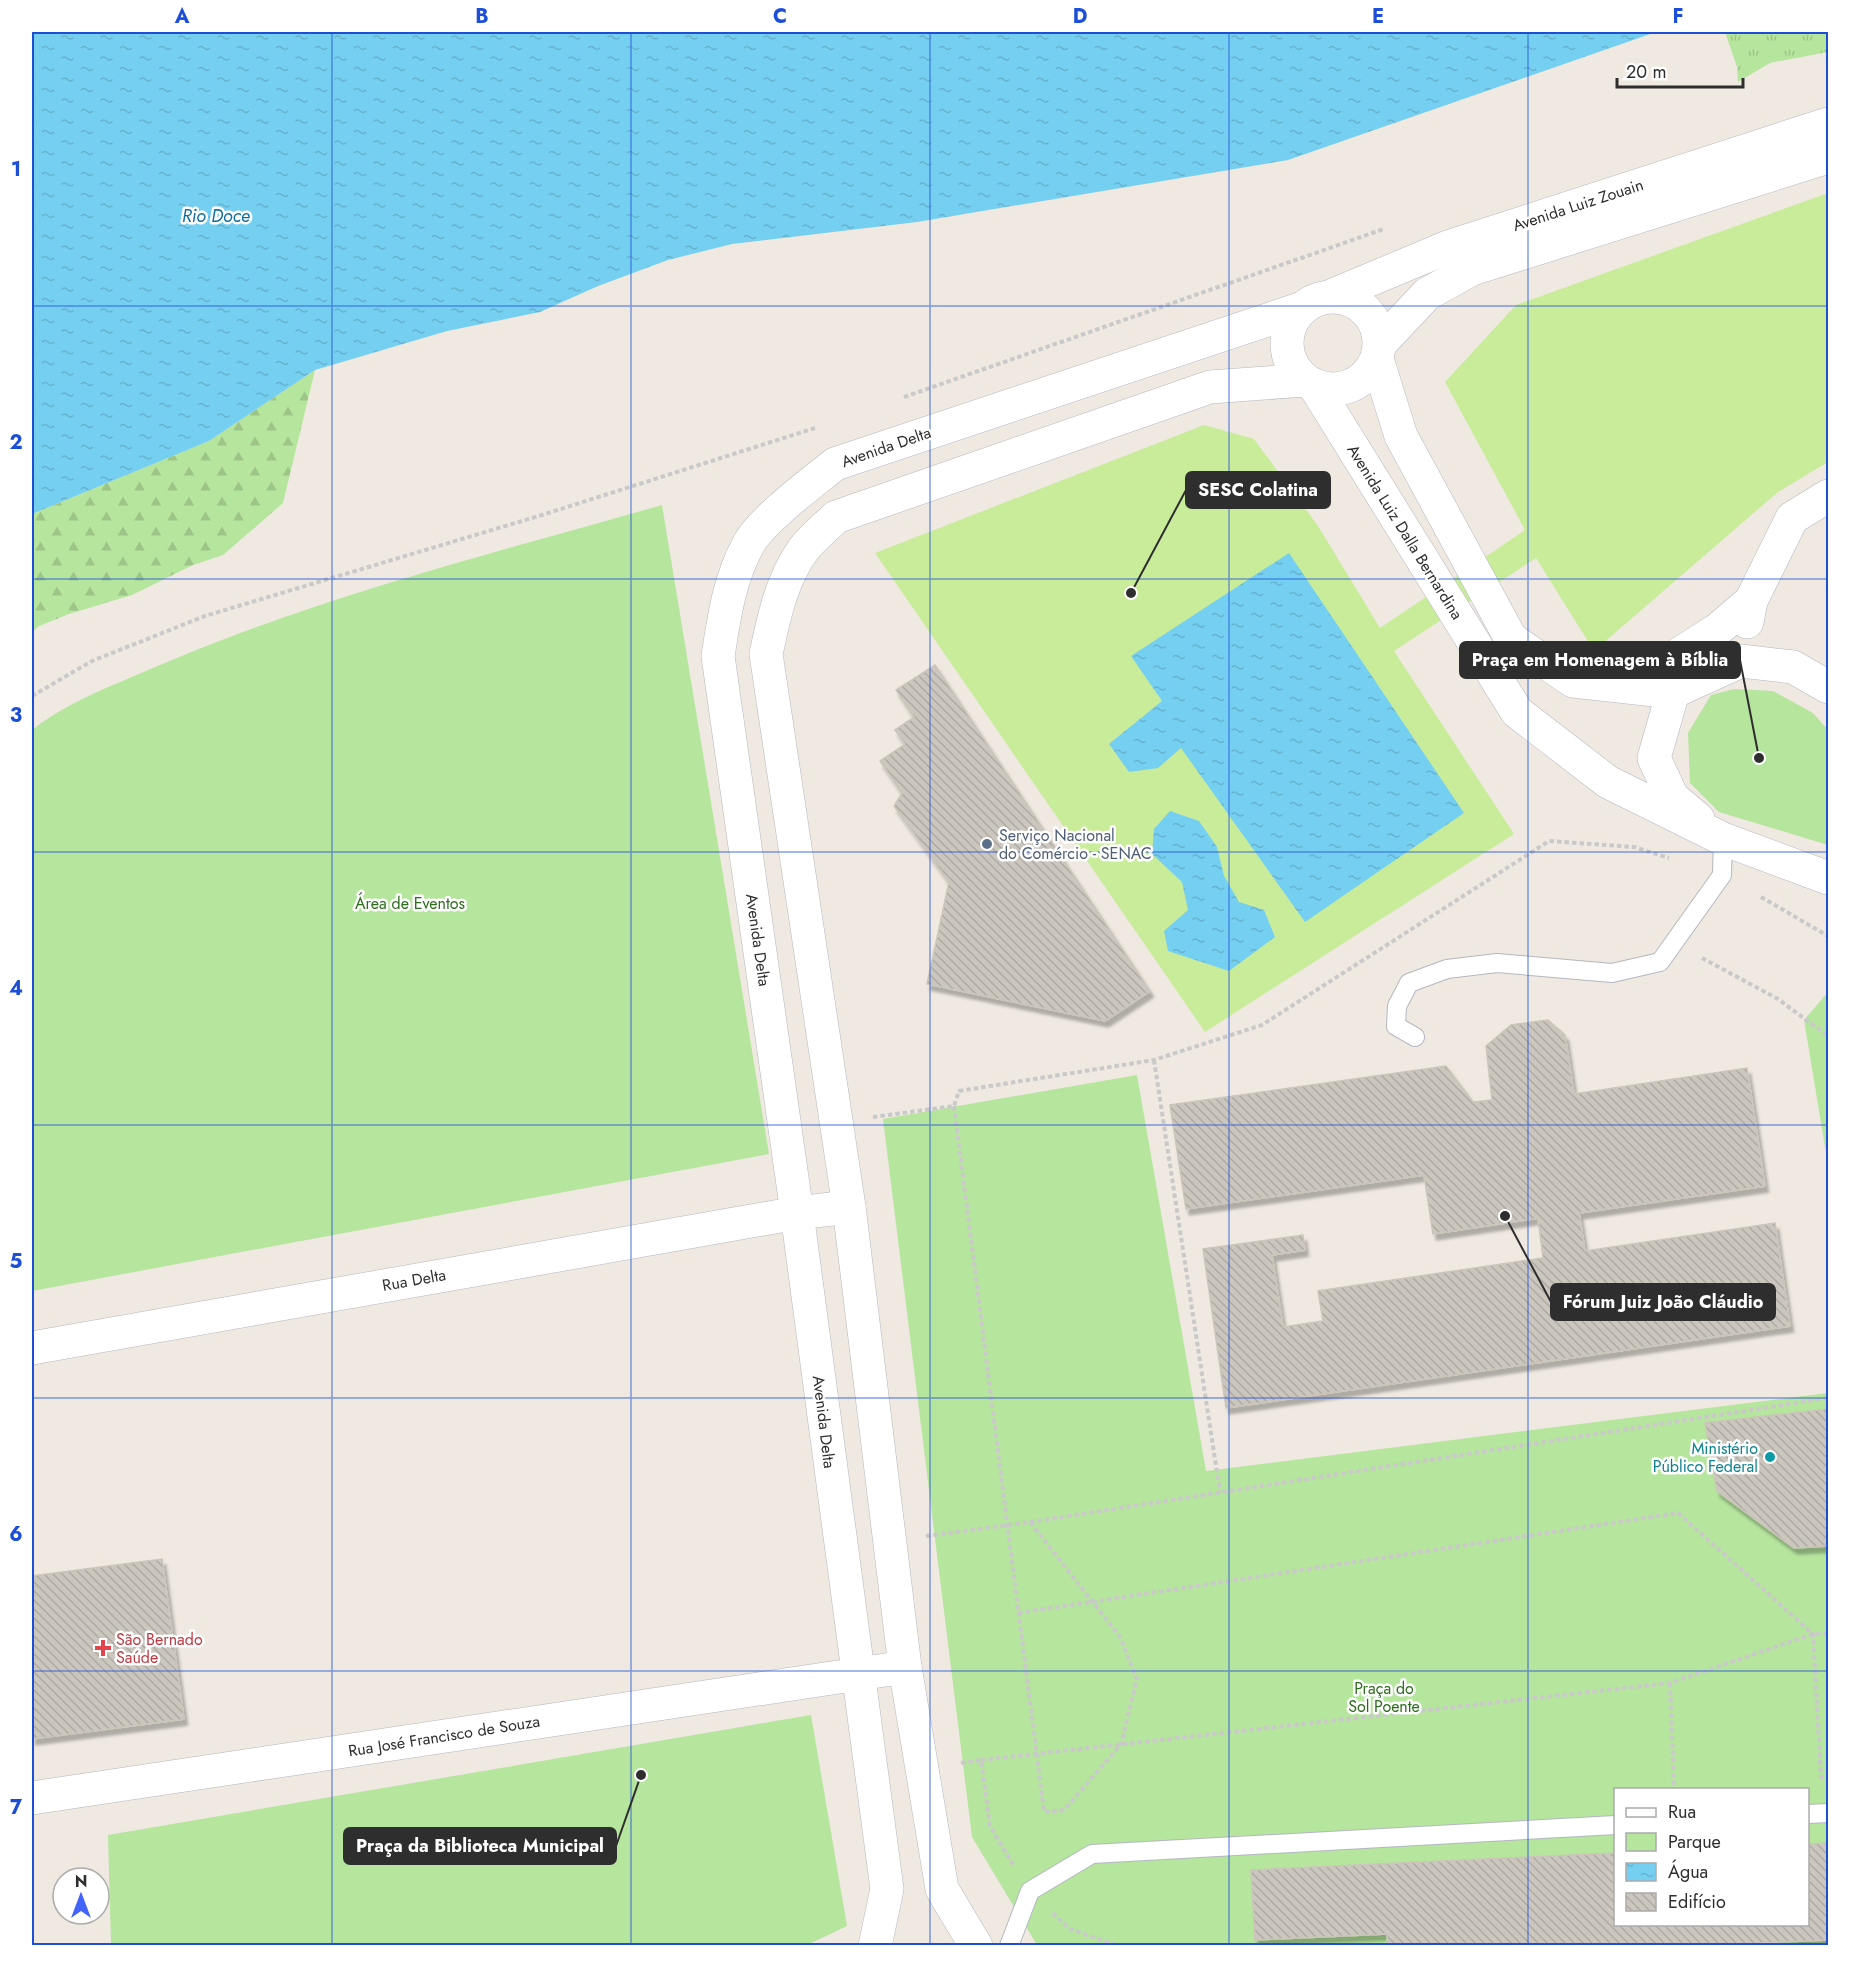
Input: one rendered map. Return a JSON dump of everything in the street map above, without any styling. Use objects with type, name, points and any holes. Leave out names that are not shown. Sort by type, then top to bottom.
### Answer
[{"type":"street","name":"Avenida Luiz Zouain","points":[[1317,302],[1448,247],[1828,124]]},
{"type":"street","name":"Avenida Luiz Zouain","points":[[1378,352],[1427,294],[1472,269],[1828,157]]},
{"type":"street","points":[[1309,383],[1288,357],[1285,343],[1291,320],[1317,302],[1346,298],[1365,310],[1378,328],[1378,352],[1401,436],[1511,639],[1573,681],[1673,692],[1741,661],[1793,668],[1828,687]]},
{"type":"street","name":"Avenida Delta","points":[[875,1946],[887,1889],[856,1673],[797,1213],[718,656],[726,601],[748,543],[789,501],[835,464],[1317,302]]},
{"type":"street","points":[[976,1946],[942,1889],[905,1667],[849,1207],[766,654],[774,614],[787,575],[805,548],[837,517],[1210,387],[1309,383],[1332,389],[1351,386],[1366,375],[1378,352]]},
{"type":"street","name":"Avenida Luiz Dalla Bernardina","points":[[1309,383],[1517,712],[1608,782],[1723,839],[1828,878]]},
{"type":"street","points":[[1741,661],[1751,601],[1792,518],[1828,496]]},
{"type":"street","points":[[1573,681],[1646,675],[1717,630],[1751,601]]},
{"type":"street","points":[[1673,692],[1654,758],[1672,797],[1723,839]]},
{"type":"street","name":"Rua Delta","points":[[32,1348],[797,1213],[849,1207]]},
{"type":"street","name":"Rua José Francisco de Souza","points":[[32,1798],[905,1667]]},
{"type":"lane","points":[[1415,1037],[1396,1026],[1397,1006],[1409,983],[1447,969],[1497,963],[1612,973],[1660,962],[1722,875],[1723,839]]},
{"type":"lane","points":[[1809,1814],[1828,1813]]},
{"type":"lane","points":[[1009,1946],[1030,1891],[1092,1854],[1614,1825]]},
{"type":"path","points":[[900,398],[1392,226]]},
{"type":"path","points":[[32,696],[92,661],[205,616],[542,515],[822,426],[835,464]]},
{"type":"path","points":[[1030,1522],[1095,1602],[1120,1637],[1137,1679],[1121,1744],[1064,1810],[1044,1812],[954,1106],[959,1091],[1155,1060],[1262,1025],[1549,841],[1634,847],[1722,875],[1828,936]]},
{"type":"path","points":[[1674,943],[1779,999],[1828,1036]]},
{"type":"path","points":[[1155,1060],[1220,1492]]},
{"type":"path","points":[[837,1122],[954,1106]]},
{"type":"path","points":[[890,1540],[1006,1526],[1828,1398]]},
{"type":"path","points":[[1018,1613],[1678,1513],[1813,1634],[1821,1777],[1828,1777]]},
{"type":"path","points":[[923,1767],[1670,1683],[1813,1634],[1828,1634]]},
{"type":"path","points":[[1670,1683],[1674,1788]]},
{"type":"path","points":[[981,1760],[990,1826],[1030,1891],[1070,1929],[1119,1946]]},
{"type":"green space","points":[[1725,32],[1828,32],[1828,52],[1770,63],[1738,82],[1737,67]]},
{"type":"green space","points":[[1828,193],[1828,462],[1778,492],[1594,651],[1536,558],[1394,651],[1514,834],[1205,1032],[875,553],[1204,425],[1254,439],[1318,526],[1380,628],[1525,530],[1445,382],[1516,305]]},
{"type":"green space","points":[[315,370],[283,503],[223,555],[193,565],[132,595],[69,614],[39,626],[32,632],[32,514],[209,441]]},
{"type":"green space","name":"Área de Eventos","points":[[662,505],[769,1154],[32,1291],[32,730],[47,719],[96,692],[287,616],[411,576]]},
{"type":"green space","points":[[1734,689],[1773,691],[1813,713],[1828,730],[1828,845],[1719,812],[1690,783],[1688,733],[1711,695]]},
{"type":"green space","points":[[1828,992],[1828,1165],[1804,1020]]},
{"type":"green space","name":"Praça do Sol Poente","points":[[1137,1075],[1206,1471],[1828,1393],[1828,1945],[1037,1945],[972,1837],[883,1119]]},
{"type":"green space","points":[[811,1715],[847,1926],[807,1945],[111,1945],[111,1866],[109,1866],[108,1835]]},
{"type":"water","name":"Rio Doce","points":[[32,32],[1656,32],[1288,160],[917,222],[732,244],[668,260],[598,286],[540,312],[447,331],[315,370],[209,441],[32,514]]},
{"type":"water","points":[[1289,553],[1464,813],[1305,922],[1181,748],[1158,768],[1129,772],[1109,744],[1162,701],[1131,656]]},
{"type":"water","points":[[1170,811],[1199,821],[1217,847],[1224,876],[1239,902],[1264,910],[1275,937],[1229,971],[1168,951],[1164,931],[1188,910],[1182,882],[1152,854],[1154,829]]},
{"type":"building","name":"Serviço Nacional do Comércio - SENAC","points":[[935,665],[1150,991],[1105,1021],[927,984],[949,882],[894,806],[902,793],[880,761],[905,744],[895,730],[914,717],[896,690]]},
{"type":"building","points":[[1548,1020],[1565,1035],[1574,1094],[1747,1068],[1765,1186],[1579,1213],[1585,1251],[1775,1223],[1790,1326],[1226,1408],[1203,1249],[1303,1235],[1305,1250],[1272,1255],[1283,1327],[1323,1321],[1318,1291],[1543,1258],[1538,1218],[1433,1234],[1424,1175],[1186,1209],[1170,1105],[1446,1066],[1473,1102],[1492,1100],[1486,1046],[1511,1025]]},
{"type":"building","name":"Ministério Público Federal","points":[[1828,1409],[1828,1546],[1794,1548],[1717,1491],[1705,1423]]},
{"type":"building","name":"São Bernado Saúde","points":[[162,1559],[184,1719],[32,1739],[32,1576]]},
{"type":"building","points":[[1828,1843],[1828,1940],[1757,1943],[1757,1946],[1388,1946],[1387,1934],[1255,1940],[1251,1870],[1614,1853],[1614,1926],[1809,1926],[1809,1844]]},
{"type":"place","name":"SESC Colatina","points":[[1131,593]]},
{"type":"place","name":"Praça em Homenagem à Bíblia","points":[[1759,758]]},
{"type":"place","name":"Serviço Nacional do Comércio - SENAC","points":[[987,844]]},
{"type":"place","name":"Fórum Juiz João Cláudio","points":[[1505,1216]]},
{"type":"place","name":"Ministério Público Federal","points":[[1770,1457]]},
{"type":"place","name":"São Bernado Saúde","points":[[103,1648]]},
{"type":"place","name":"Praça da Biblioteca Municipal","points":[[641,1775]]}]
